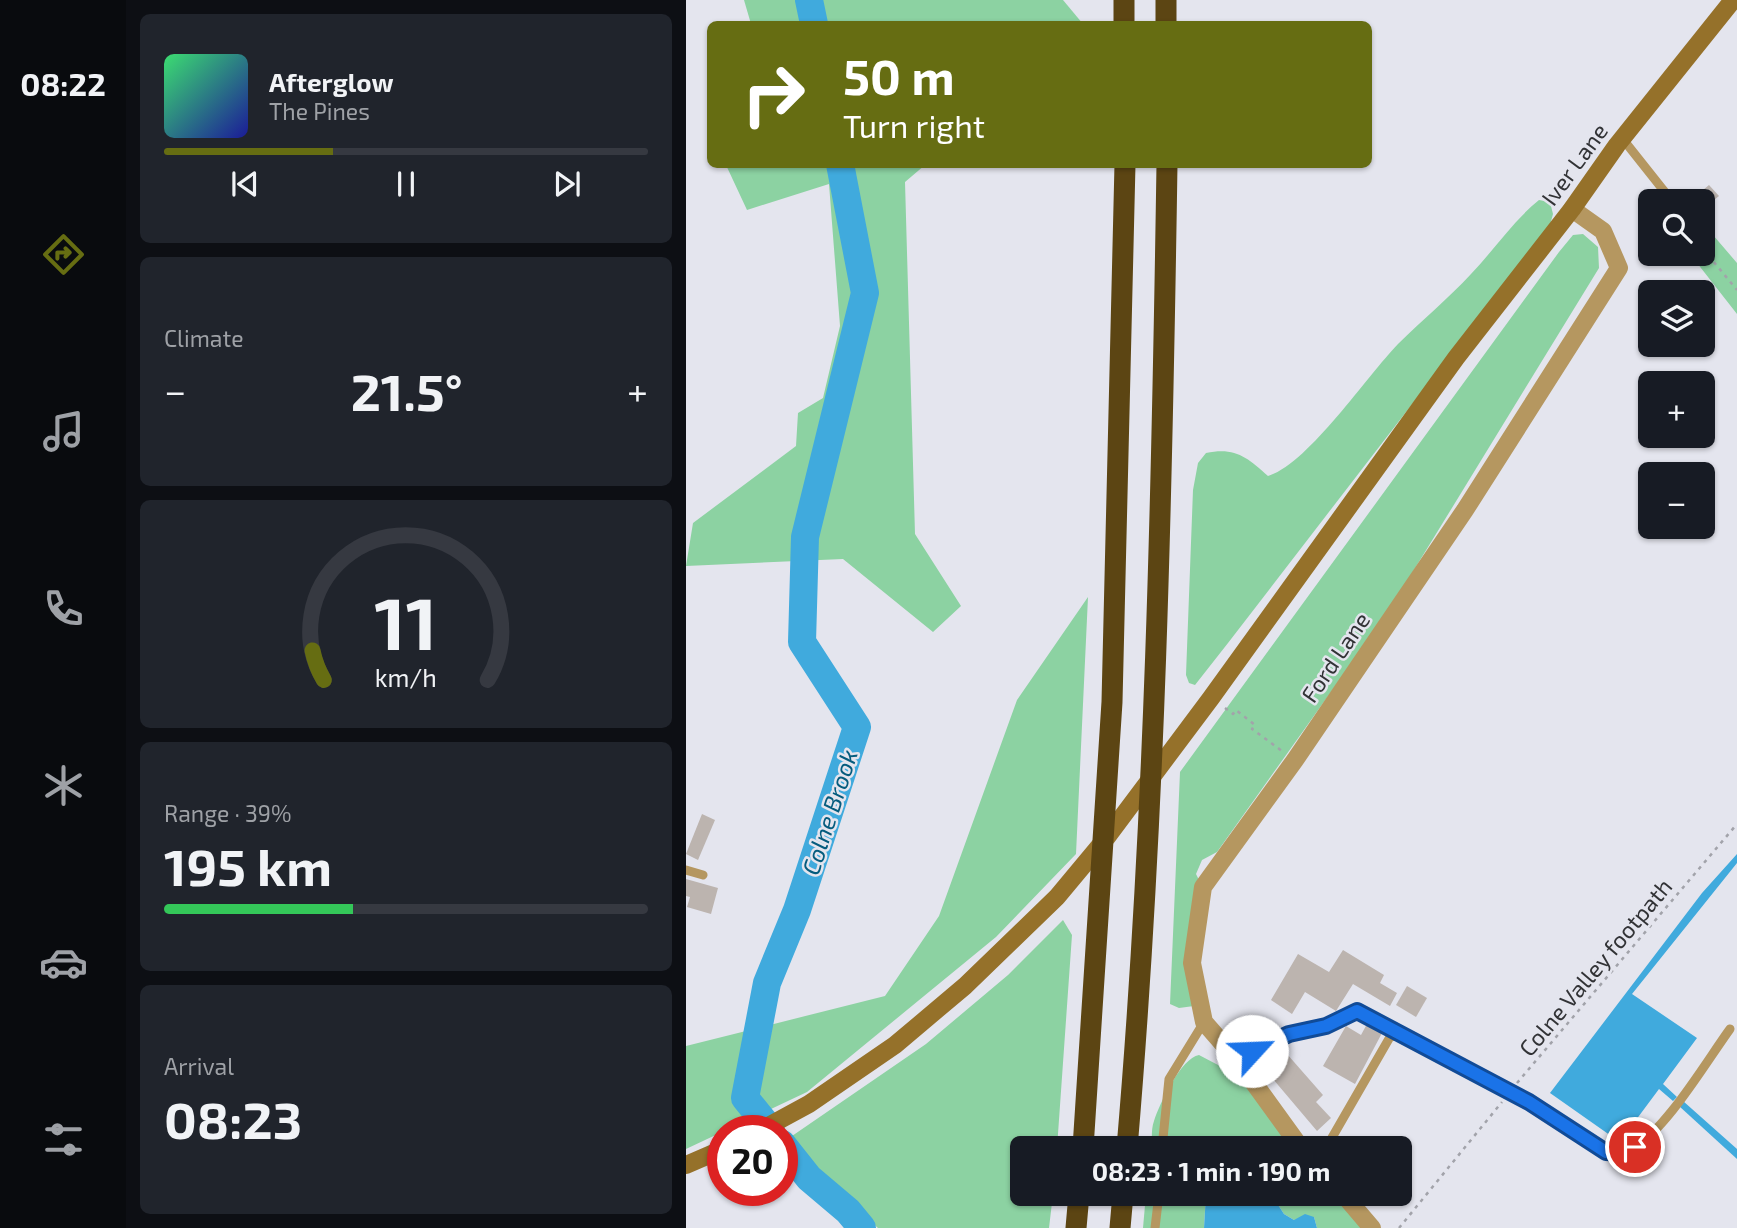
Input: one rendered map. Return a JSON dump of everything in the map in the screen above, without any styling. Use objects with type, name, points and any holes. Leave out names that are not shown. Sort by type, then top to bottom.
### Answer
[{"type":"highway","points":[[1124,0],[1124,21]]},
{"type":"highway","points":[[1166,0],[1166,21]]},
{"type":"highway","points":[[1084,1136],[1112,702],[1125,168]]},
{"type":"highway","points":[[1128,1136],[1139,1013],[1155,703],[1167,168]]},
{"type":"highway","points":[[1076,1228],[1078,1206]]},
{"type":"highway","points":[[1120,1228],[1122,1206]]},
{"type":"main road","name":"Iver Lane","points":[[791,1115],[895,1045],[965,986],[1057,897],[1107,837],[1211,698],[1456,358],[1572,209],[1622,138],[1733,0]]},
{"type":"main road","points":[[686,1165],[707,1156]]},
{"type":"street","name":"Ford Lane","points":[[1292,1136],[1238,1061],[1204,1022],[1192,963],[1203,887],[1294,760],[1465,510],[1619,268],[1602,231],[1572,209]]},
{"type":"street","points":[[1353,1206],[1372,1228]]},
{"type":"lane","points":[[1622,138],[1662,189]]},
{"type":"lane","points":[[686,870],[703,875]]},
{"type":"lane","points":[[1238,1061],[1289,1034],[1326,1026],[1357,1011],[1510,1092],[1606,1152],[1629,1151],[1657,1128],[1730,1029]]},
{"type":"lane","points":[[1164,1136],[1168,1079],[1204,1022]]},
{"type":"lane","points":[[1333,1136],[1390,1037],[1401,1035]]},
{"type":"lane","points":[[1156,1228],[1157,1206]]},
{"type":"path","points":[[1715,264],[1737,290]]},
{"type":"path","points":[[1211,698],[1233,714],[1236,710],[1255,725],[1252,729],[1294,760]]},
{"type":"path","name":"Colne Valley footpath","points":[[1399,1228],[1510,1092],[1737,824]]},
{"type":"green space","points":[[744,0],[1063,0],[1080,21],[750,21]]},
{"type":"green space","points":[[727,168],[921,168],[905,182],[915,534],[961,606],[933,632],[843,559],[686,566],[693,523],[796,446],[798,413],[823,398],[840,326],[829,184],[747,210]]},
{"type":"green space","points":[[1539,200],[1550,202],[1553,214],[1550,225],[1195,685],[1189,683],[1186,675],[1193,490],[1198,463],[1206,453],[1225,451],[1247,459],[1268,476],[1301,455],[1398,344],[1462,283]]},
{"type":"green space","points":[[1583,234],[1598,247],[1599,268],[1390,609],[1217,852],[1202,860],[1196,874],[1202,886],[1194,1006],[1179,1008],[1170,1004],[1180,772],[1559,252],[1573,235]]},
{"type":"green space","points":[[1715,237],[1737,263],[1737,314],[1715,286],[1715,280],[1710,280],[1699,266],[1715,266]]},
{"type":"green space","points":[[1088,597],[1076,854],[996,937],[807,1092],[758,1115],[707,1115],[707,1139],[686,1149],[686,1046],[885,996],[939,916],[1017,700]]},
{"type":"green space","points":[[1063,920],[1072,935],[1058,1136],[1010,1136],[1010,1206],[1052,1206],[1049,1228],[878,1228],[815,1173],[798,1146],[798,1132],[926,1044],[1008,975]]},
{"type":"green space","points":[[1199,1055],[1237,1075],[1287,1136],[1152,1136],[1153,1124],[1166,1093],[1178,1072]]},
{"type":"green space","points":[[1145,1206],[1205,1206],[1204,1228],[1143,1228]]},
{"type":"green space","points":[[1279,1206],[1350,1206],[1368,1228],[1317,1228],[1314,1217],[1294,1220],[1284,1214]]},
{"type":"water","points":[[1737,854],[1737,863],[1632,994],[1697,1038],[1663,1084],[1677,1097],[1673,1101],[1659,1089],[1630,1128],[1625,1124],[1614,1138],[1550,1093],[1702,893]]},
{"type":"water","points":[[1683,1101],[1737,1149],[1737,1159],[1679,1106]]},
{"type":"water","points":[[1205,1206],[1279,1206],[1284,1214],[1294,1220],[1305,1214],[1314,1217],[1317,1228],[1204,1228]]},
{"type":"building","points":[[702,814],[715,820],[698,860],[686,854]]},
{"type":"building","points":[[686,879],[718,888],[711,914],[687,907],[690,897],[686,896]]},
{"type":"building","points":[[1343,950],[1384,975],[1380,983],[1397,993],[1390,1006],[1353,984],[1336,1011],[1305,992],[1292,1014],[1271,1000],[1298,954],[1329,972]]},
{"type":"building","points":[[1407,986],[1427,998],[1416,1017],[1396,1005]]},
{"type":"building","points":[[1367,1024],[1382,1033],[1355,1084],[1323,1066],[1346,1026],[1361,1035]]},
{"type":"building","points":[[1287,1054],[1323,1095],[1316,1102],[1331,1118],[1317,1131],[1267,1072]]},
{"type":"waterway","name":"Colne Brook","points":[[809,0],[813,21]]},
{"type":"waterway","name":"Colne Brook","points":[[759,1115],[745,1098],[767,983],[797,910],[857,727],[802,642],[805,537],[865,293],[841,168]]},
{"type":"waterway","name":"Colne Brook","points":[[798,1164],[809,1178],[848,1211],[862,1228]]},
{"type":"route","points":[[1252,1051],[1289,1034],[1326,1026],[1357,1011],[1529,1102],[1606,1152],[1622,1153],[1635,1147]]}]
